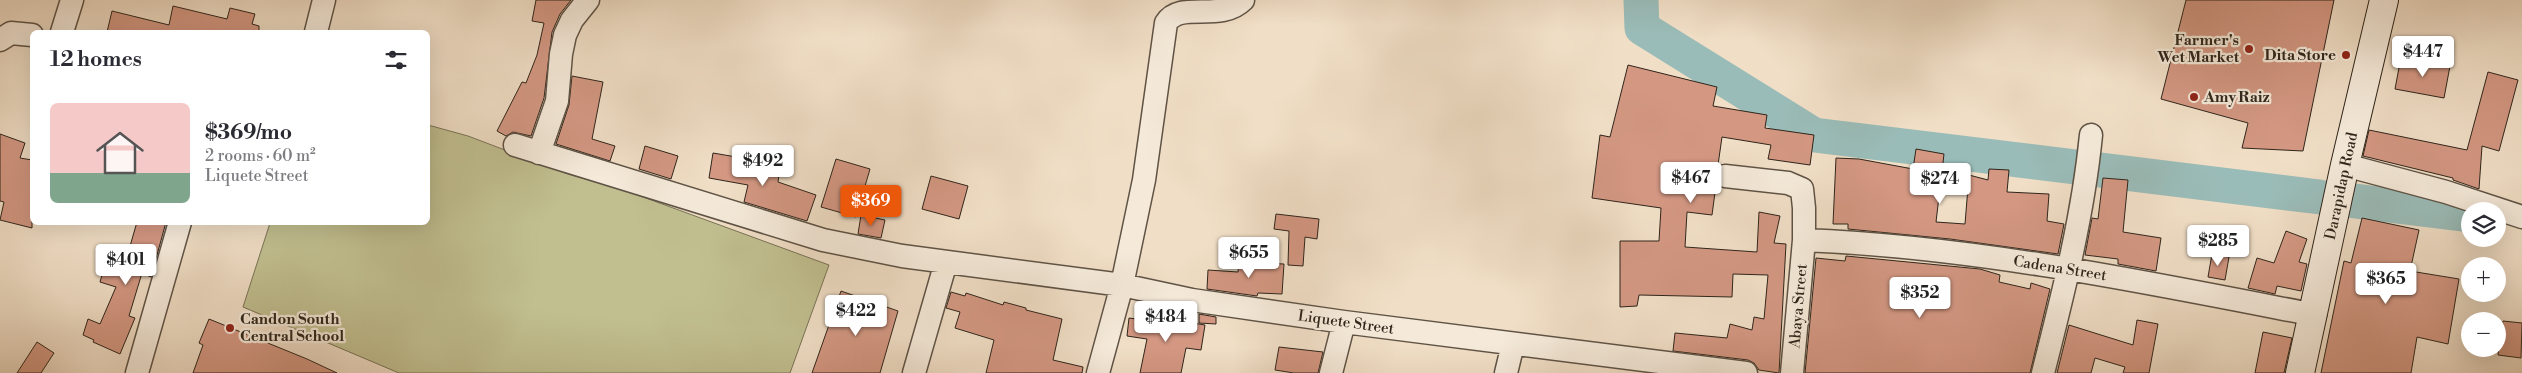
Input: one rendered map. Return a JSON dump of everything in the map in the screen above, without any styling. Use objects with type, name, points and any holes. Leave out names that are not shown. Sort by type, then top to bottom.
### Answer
[{"type":"street","points":[[63,30],[72,0]]},
{"type":"street","points":[[316,30],[324,0]]},
{"type":"street","points":[[539,153],[558,101],[561,54],[565,35],[572,20],[588,0]]},
{"type":"street","points":[[1098,373],[1122,286],[1144,180],[1166,23],[1170,14],[1178,7],[1225,8],[1234,6],[1244,0]]},
{"type":"street","name":"Darapidap Road","points":[[2300,373],[2345,165],[2384,0]]},
{"type":"street","points":[[0,40],[11,33],[30,35]]},
{"type":"street","points":[[2043,373],[2070,268],[2087,180],[2091,135]]},
{"type":"street","name":"Liquete Street","points":[[515,145],[823,240],[867,250],[1122,286],[1192,300],[1344,322],[1746,373]]},
{"type":"street","points":[[2345,165],[2446,192],[2522,217]]},
{"type":"street","name":"Abaya Street","points":[[1725,176],[1788,183],[1802,189],[1804,240],[1792,373]]},
{"type":"street","points":[[137,373],[179,225]]},
{"type":"street","name":"Cadena Street","points":[[1804,240],[1874,243],[2070,268],[2314,315]]},
{"type":"street","points":[[914,373],[946,262]]},
{"type":"street","points":[[1330,373],[1344,322]]},
{"type":"street","points":[[1506,373],[1513,344]]},
{"type":"shaded area","points":[[430,126],[468,136],[568,174],[624,190],[829,265],[790,373],[399,373],[243,307],[269,225],[430,225]]},
{"type":"building","points":[[536,0],[571,0],[560,14],[552,32],[544,98],[531,136],[513,132],[506,136],[497,131],[522,82],[526,83],[537,55],[544,23],[532,21]]},
{"type":"building","name":"Farmer's Wet Market","points":[[2186,0],[2334,0],[2303,151],[2242,148],[2248,123],[2161,99]]},
{"type":"building","points":[[173,6],[227,19],[230,8],[255,14],[252,24],[259,26],[259,30],[107,30],[112,11],[169,25]]},
{"type":"building","points":[[2401,57],[2450,66],[2444,98],[2395,89]]},
{"type":"building","points":[[1628,65],[1717,87],[1713,106],[1767,115],[1765,128],[1814,135],[1810,165],[1768,159],[1771,145],[1722,137],[1718,165],[1712,174],[1716,185],[1712,215],[1687,212],[1685,247],[1757,252],[1759,212],[1780,216],[1774,243],[1786,244],[1779,373],[1759,370],[1754,363],[1748,360],[1673,351],[1675,333],[1727,338],[1730,324],[1752,330],[1754,317],[1764,319],[1768,275],[1733,274],[1732,297],[1639,295],[1637,306],[1620,307],[1620,241],[1659,241],[1661,208],[1592,198],[1600,135],[1610,137]]},
{"type":"building","points":[[2488,72],[2518,80],[2499,151],[2482,146],[2479,189],[2453,180],[2453,178],[2363,156],[2369,130],[2467,150]]},
{"type":"building","points":[[572,76],[603,82],[592,139],[615,146],[610,161],[556,144],[569,105]]},
{"type":"building","points":[[0,134],[25,143],[20,158],[30,160],[30,225],[32,225],[32,228],[0,220],[4,202],[0,201]]},
{"type":"building","points":[[645,146],[678,156],[671,179],[639,169]]},
{"type":"building","points":[[1916,149],[1944,154],[1936,222],[1965,224],[1969,175],[1988,180],[1989,169],[2009,170],[2007,192],[2049,194],[2047,221],[2064,224],[2058,254],[1950,239],[1848,229],[1848,224],[1833,224],[1836,158],[1859,159],[1913,169]]},
{"type":"building","points":[[713,153],[748,159],[746,167],[779,175],[778,182],[816,195],[807,221],[744,202],[748,185],[709,178]]},
{"type":"building","points":[[836,159],[870,169],[856,217],[821,207]]},
{"type":"building","points":[[931,176],[968,186],[959,219],[922,209]]},
{"type":"building","points":[[2103,178],[2128,180],[2123,232],[2161,238],[2156,271],[2118,264],[2118,259],[2085,255],[2092,218],[2098,219]]},
{"type":"building","points":[[1276,214],[1319,219],[1317,239],[1305,237],[1303,266],[1288,265],[1289,231],[1274,229]]},
{"type":"building","points":[[861,215],[885,220],[881,238],[858,234]]},
{"type":"building","points":[[2362,218],[2419,230],[2410,271],[2459,279],[2448,344],[2417,337],[2411,373],[2321,373],[2344,261],[2351,263]]},
{"type":"building","points":[[136,225],[165,225],[151,277],[142,273],[129,316],[135,318],[120,354],[93,342],[94,340],[83,335],[88,319],[100,324],[116,287],[100,282],[108,254],[126,260]]},
{"type":"building","points":[[2286,231],[2307,239],[2299,262],[2307,264],[2301,291],[2277,286],[2275,294],[2248,288],[2257,258],[2274,263]]},
{"type":"building","points":[[2212,254],[2229,257],[2225,280],[2208,277]]},
{"type":"building","points":[[1846,256],[1980,269],[2000,275],[1999,282],[2030,289],[2031,283],[2050,289],[2030,373],[1805,373],[1816,258],[1845,261]]},
{"type":"building","points":[[1239,262],[1284,264],[1282,294],[1258,293],[1257,296],[1207,289],[1208,270],[1238,272]]},
{"type":"building","points":[[841,291],[898,311],[880,373],[812,373]]},
{"type":"building","points":[[951,292],[965,296],[966,293],[1003,305],[1004,302],[1062,319],[1053,360],[1083,367],[1082,373],[986,373],[994,340],[955,328],[960,312],[946,308]]},
{"type":"building","points":[[1199,314],[1216,317],[1216,324],[1199,323]]},
{"type":"building","points":[[1129,318],[1174,324],[1175,320],[1205,325],[1201,350],[1186,348],[1181,373],[1140,373],[1147,339],[1127,336]]},
{"type":"building","points":[[209,319],[337,373],[193,373],[203,345],[199,343]]},
{"type":"building","points":[[2137,320],[2158,324],[2149,373],[2123,373],[2125,367],[2095,358],[2091,373],[2057,373],[2069,325],[2133,345]]},
{"type":"building","points":[[2506,321],[2522,323],[2521,358],[2506,356]]},
{"type":"building","points":[[2263,332],[2292,338],[2284,373],[2255,373]]},
{"type":"building","points":[[37,342],[54,353],[41,373],[17,373]]},
{"type":"building","points":[[1279,347],[1323,352],[1318,373],[1294,373],[1275,370]]},
{"type":"waterway","points":[[1641,0],[1642,28],[1814,135],[2320,197]]},
{"type":"waterway","points":[[2355,201],[2461,214]]},
{"type":"place","name":"Farmer's Wet Market","points":[[2249,49]]},
{"type":"place","name":"Dita Store","points":[[2346,55]]},
{"type":"place","name":"Amy Raiz","points":[[2194,97]]},
{"type":"place","name":"Candon South Central School","points":[[230,328]]}]
